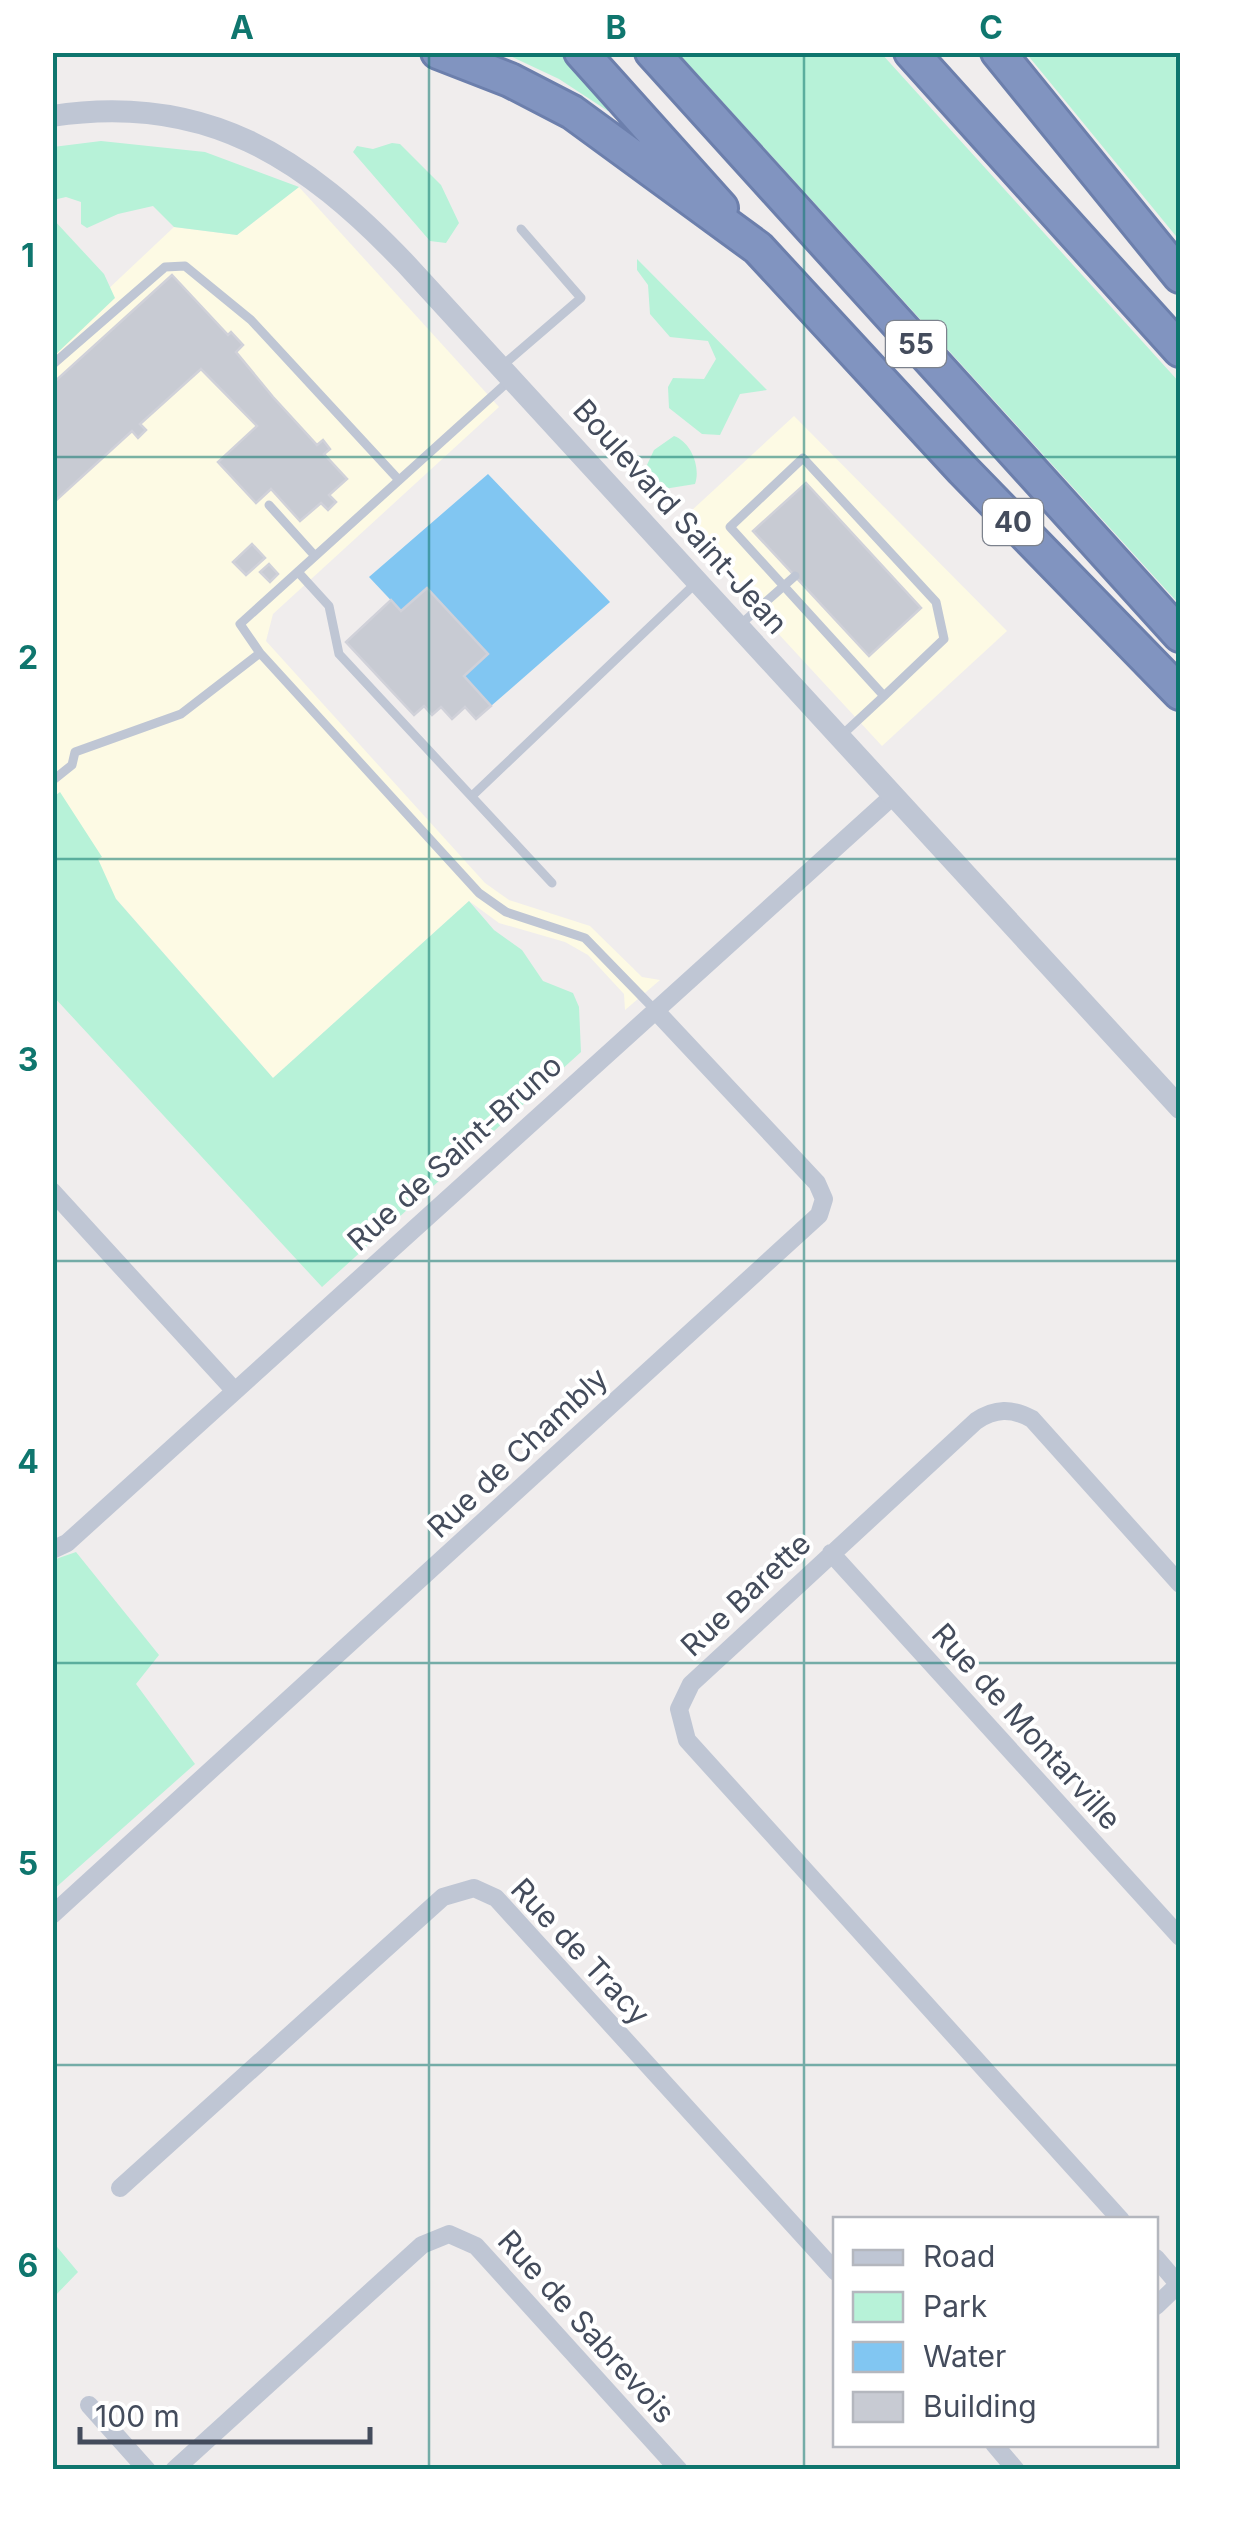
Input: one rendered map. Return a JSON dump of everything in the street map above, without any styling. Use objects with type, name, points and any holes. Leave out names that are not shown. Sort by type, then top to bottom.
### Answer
[{"type":"highway","name":"40","points":[[438,52],[510,80],[572,112],[758,248],[952,459],[1180,692]]},
{"type":"highway","points":[[581,52],[758,248]]},
{"type":"highway","name":"55","points":[[652,52],[1180,635]]},
{"type":"highway","points":[[911,52],[1180,350]]},
{"type":"highway","points":[[1001,58],[1180,276]]},
{"type":"street","name":"Boulevard Saint-Jean","points":[[52,116],[107,112],[170,118],[236,136],[293,162],[369,225],[1180,1108]]},
{"type":"street","name":"Rue de Saint-Bruno","points":[[52,1550],[66,1543],[894,795]]},
{"type":"street","name":"Rue de Chambly","points":[[52,1915],[819,1215],[824,1199],[818,1183],[654,1010]]},
{"type":"street","points":[[52,1191],[234,1390]]},
{"type":"street","name":"Rue Barette","points":[[1118,2217],[682,1730],[679,1709],[686,1689],[976,1421],[992,1412],[1009,1410],[1037,1424],[1180,1584]]},
{"type":"street","name":"Rue de Montarville","points":[[831,1554],[1180,1938]]},
{"type":"street","name":"Rue de Tracy","points":[[120,2188],[444,1898],[456,1890],[474,1888],[496,1898],[833,2269]]},
{"type":"street","name":"Rue de Sabrevois","points":[[174,2470],[422,2245],[449,2234],[476,2246],[679,2470]]},
{"type":"street","points":[[1158,2260],[1180,2284],[1158,2304]]},
{"type":"street","points":[[89,2404],[147,2470]]},
{"type":"street","points":[[1000,2447],[1016,2470]]},
{"type":"lane","points":[[521,229],[581,298],[398,480],[240,624],[260,652],[479,893],[506,912],[585,938],[654,1010]]},
{"type":"lane","points":[[52,365],[165,267],[186,266],[251,320],[398,480]]},
{"type":"lane","points":[[840,737],[884,696],[944,639],[936,602],[803,458],[730,527],[884,696]]},
{"type":"lane","points":[[828,508],[840,498]]},
{"type":"lane","points":[[269,505],[316,556]]},
{"type":"lane","points":[[847,528],[858,518]]},
{"type":"lane","points":[[764,565],[776,555]]},
{"type":"lane","points":[[298,572],[329,606],[339,654],[552,883]]},
{"type":"lane","points":[[739,626],[794,576]]},
{"type":"lane","points":[[472,796],[698,582]]},
{"type":"lane","points":[[52,781],[72,765],[75,752],[181,714],[260,652]]},
{"type":"shaded area","points":[[299,187],[499,407],[273,614],[266,641],[485,883],[509,900],[590,926],[642,977],[660,980],[625,1010],[624,994],[588,955],[565,942],[499,923],[469,901],[273,1078],[76,853],[53,872],[52,342],[174,227],[237,235]]},
{"type":"shaded area","points":[[794,416],[1007,631],[882,746],[677,524]]},
{"type":"green space","points":[[504,53],[564,53],[613,106],[608,111],[559,79]]},
{"type":"green space","points":[[678,53],[881,53],[1180,383],[1180,605]]},
{"type":"green space","points":[[1026,53],[1171,53],[1180,63],[1180,241]]},
{"type":"green space","points":[[101,141],[205,152],[299,187],[237,235],[174,227],[153,206],[118,214],[87,228],[81,224],[81,202],[66,197],[53,200],[53,147]]},
{"type":"green space","points":[[400,144],[441,185],[459,223],[446,243],[430,241],[353,152],[357,146],[373,149]]},
{"type":"green space","points":[[53,219],[104,274],[115,298],[53,357]]},
{"type":"green space","points":[[637,259],[767,390],[740,394],[720,435],[702,434],[669,408],[668,387],[673,378],[704,379],[716,359],[708,341],[670,337],[650,314],[648,285],[637,270]]},
{"type":"green space","points":[[674,436],[690,449],[697,477],[695,484],[664,489],[646,467],[654,450]]},
{"type":"green space","points":[[60,792],[102,857],[98,859],[116,899],[273,1078],[469,901],[494,930],[522,950],[543,981],[573,993],[579,1007],[581,1052],[322,1287],[53,996],[52,798]]},
{"type":"green space","points":[[76,1552],[159,1655],[136,1684],[195,1764],[53,1890],[53,1560]]},
{"type":"green space","points":[[53,2242],[78,2272],[52,2298]]},
{"type":"water","points":[[488,474],[610,602],[491,706],[464,676],[427,589],[401,611],[369,577]]},
{"type":"building","points":[[172,275],[228,335],[231,332],[243,345],[236,352],[273,397],[317,445],[323,440],[330,449],[324,454],[347,479],[329,495],[336,502],[328,510],[321,503],[300,521],[271,489],[256,503],[218,462],[257,426],[201,369],[140,424],[146,430],[138,438],[132,431],[52,504],[52,384]]},
{"type":"building","points":[[806,483],[921,608],[869,656],[753,531]]},
{"type":"building","points":[[252,544],[265,558],[246,575],[233,562]]},
{"type":"building","points":[[269,564],[278,574],[270,582],[260,572]]},
{"type":"building","points":[[427,588],[488,654],[464,676],[491,706],[476,719],[465,707],[452,719],[441,707],[432,715],[424,706],[414,715],[346,642],[391,600],[401,611]]}]
